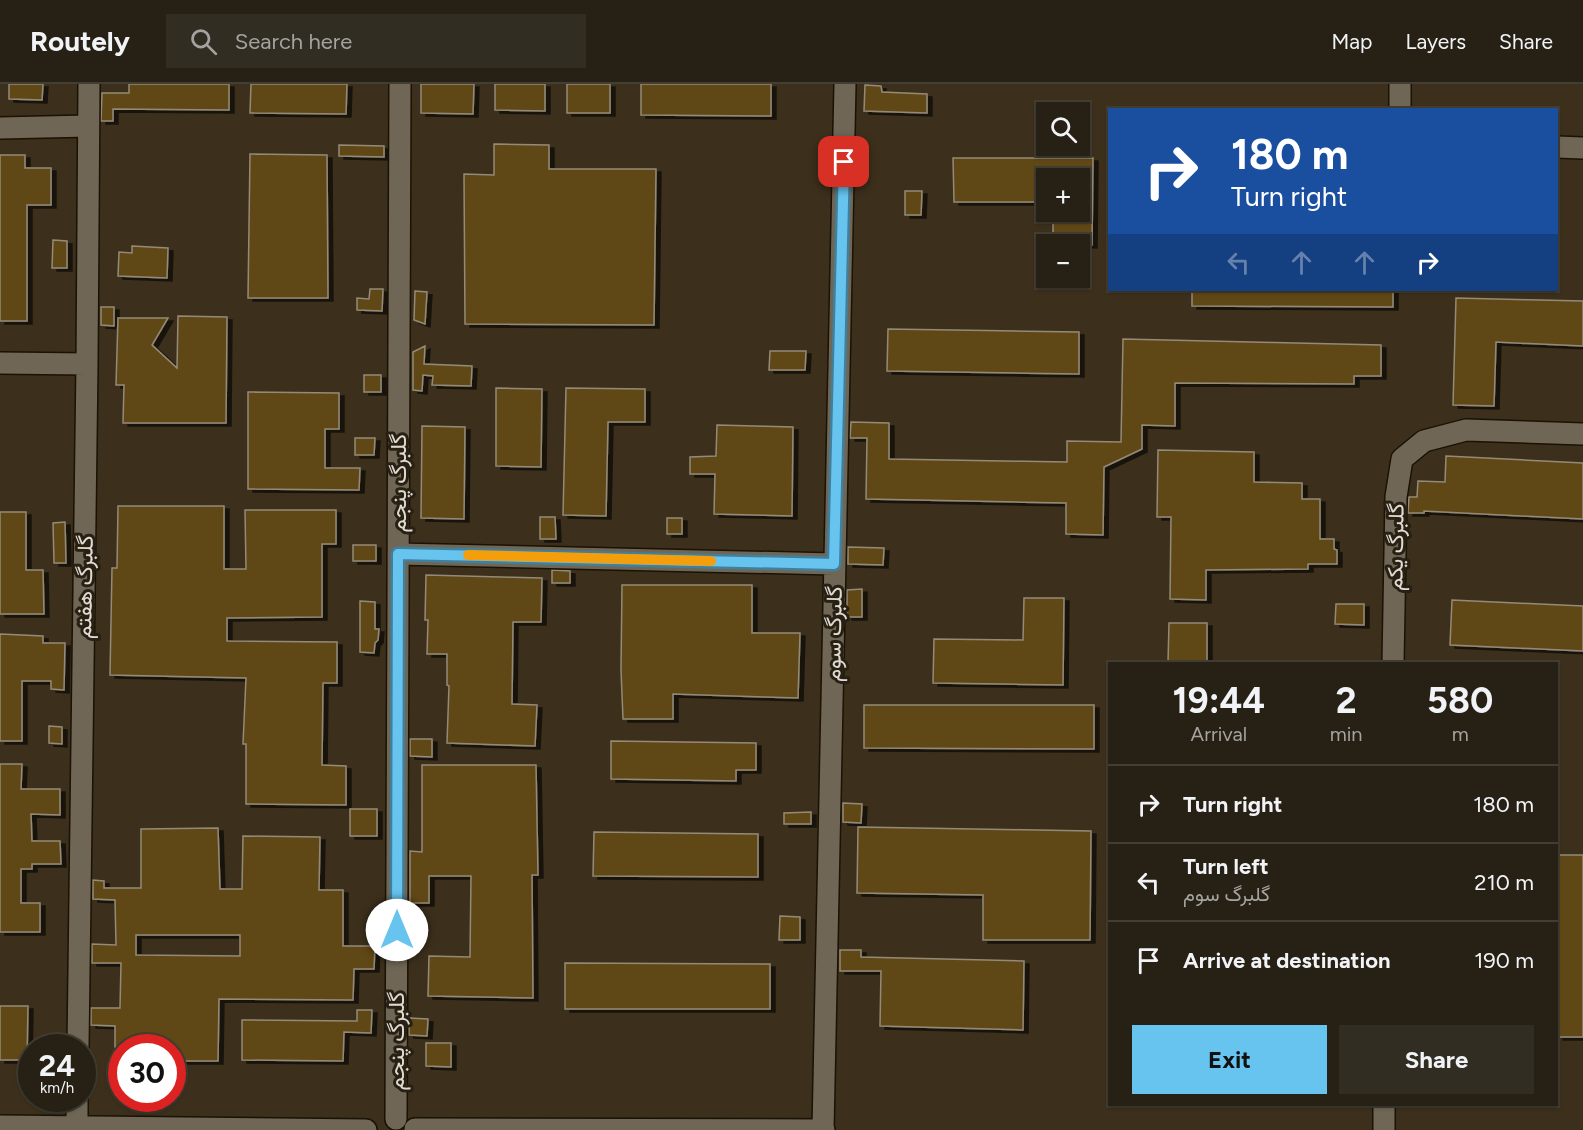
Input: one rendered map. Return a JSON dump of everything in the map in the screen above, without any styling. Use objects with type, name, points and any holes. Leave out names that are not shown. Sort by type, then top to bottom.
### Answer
[{"type":"street","name":"گلبرگ هفتم","points":[[78,1034],[89,84]]},
{"type":"street","name":"گلبرگ پنجم","points":[[396,1119],[400,84]]},
{"type":"street","name":"گلبرگ سوم","points":[[824,1130],[845,84]]},
{"type":"street","points":[[1400,84],[1400,108]]},
{"type":"street","points":[[0,128],[88,126]]},
{"type":"street","points":[[1558,147],[1583,148]]},
{"type":"street","points":[[0,363],[87,364]]},
{"type":"street","name":"گلبرگ یکم","points":[[1393,662],[1396,497],[1402,459],[1424,441],[1466,430],[1583,434]]},
{"type":"street","points":[[398,554],[834,564]]},
{"type":"street","points":[[1384,1106],[1384,1130]]},
{"type":"street","points":[[77,1112],[77,1127]]},
{"type":"street","points":[[0,1126],[366,1130],[374,1123],[385,1119],[396,1119],[416,1129],[824,1130]]},
{"type":"shaded area","points":[[0,84],[1583,84],[1583,1130],[0,1130]]},
{"type":"building","points":[[9,84],[43,84],[42,100],[9,99]]},
{"type":"building","points":[[129,84],[229,84],[229,110],[113,109],[113,121],[101,121],[102,93],[129,93]]},
{"type":"building","points":[[251,84],[347,84],[346,114],[250,113]]},
{"type":"building","points":[[421,84],[474,84],[473,114],[421,113]]},
{"type":"building","points":[[495,84],[545,84],[545,111],[495,110]]},
{"type":"building","points":[[567,84],[610,84],[610,113],[567,113]]},
{"type":"building","points":[[641,84],[771,84],[771,116],[641,115]]},
{"type":"building","points":[[865,85],[881,86],[882,92],[927,94],[927,113],[864,111]]},
{"type":"building","points":[[494,144],[549,145],[549,169],[656,169],[654,325],[465,324],[464,174],[494,175]]},
{"type":"building","points":[[339,145],[384,146],[384,157],[339,156]]},
{"type":"building","points":[[250,154],[327,155],[328,298],[248,298]]},
{"type":"building","points":[[0,155],[25,155],[25,168],[51,168],[51,205],[27,205],[27,321],[0,321]]},
{"type":"building","points":[[953,158],[1093,158],[1092,245],[1090,245],[1090,234],[1053,234],[1053,222],[1090,222],[1090,168],[1036,168],[1036,202],[954,202]]},
{"type":"building","points":[[905,191],[922,191],[921,215],[905,215]]},
{"type":"building","points":[[53,240],[67,241],[67,268],[52,268]]},
{"type":"building","points":[[132,246],[168,248],[167,278],[118,276],[119,252],[132,253]]},
{"type":"building","points":[[370,289],[383,289],[382,311],[357,310],[357,298],[369,299]]},
{"type":"building","points":[[415,291],[427,292],[425,324],[414,320]]},
{"type":"building","points":[[1192,291],[1393,291],[1393,307],[1192,306]]},
{"type":"building","points":[[1456,298],[1583,301],[1583,346],[1496,342],[1494,406],[1453,405]]},
{"type":"building","points":[[101,307],[114,307],[114,326],[101,325]]},
{"type":"building","points":[[178,316],[227,317],[226,423],[123,423],[124,385],[116,385],[118,318],[168,318],[152,345],[177,368]]},
{"type":"building","points":[[888,329],[1079,332],[1079,374],[887,371]]},
{"type":"building","points":[[1123,339],[1381,345],[1381,376],[1354,376],[1354,384],[1175,383],[1175,426],[1142,425],[1142,449],[1104,467],[1103,535],[1066,534],[1066,503],[866,499],[867,438],[850,438],[851,422],[889,423],[889,459],[1067,462],[1067,441],[1121,442]]},
{"type":"building","points":[[425,346],[424,364],[472,366],[471,386],[432,385],[433,376],[423,375],[422,391],[413,390],[413,352]]},
{"type":"building","points":[[770,351],[806,351],[805,370],[769,370]]},
{"type":"building","points":[[364,375],[381,375],[381,392],[364,392]]},
{"type":"building","points":[[496,388],[542,389],[541,467],[496,466]]},
{"type":"building","points":[[566,388],[645,389],[645,422],[608,422],[606,516],[563,515]]},
{"type":"building","points":[[248,392],[339,393],[339,429],[325,429],[325,468],[360,468],[359,490],[248,489]]},
{"type":"building","points":[[717,425],[793,427],[792,516],[714,514],[715,474],[690,474],[690,457],[716,456]]},
{"type":"building","points":[[422,426],[465,427],[464,519],[421,518]]},
{"type":"building","points":[[355,438],[375,438],[374,455],[355,455]]},
{"type":"building","points":[[1158,450],[1254,452],[1254,482],[1302,483],[1302,499],[1320,499],[1320,539],[1334,539],[1337,564],[1308,564],[1308,569],[1206,570],[1206,600],[1170,599],[1171,517],[1157,517]]},
{"type":"building","points":[[1446,456],[1583,463],[1583,519],[1424,511],[1424,513],[1408,513],[1409,497],[1417,497],[1418,481],[1445,482]]},
{"type":"building","points":[[118,506],[224,506],[224,569],[246,569],[245,510],[336,510],[336,544],[322,544],[322,617],[227,618],[227,641],[337,642],[337,683],[323,683],[322,765],[346,766],[346,805],[246,804],[246,744],[243,744],[246,678],[110,675],[112,568],[117,568]]},
{"type":"building","points":[[0,512],[26,512],[26,570],[43,570],[44,614],[0,614]]},
{"type":"building","points":[[540,517],[555,517],[556,539],[540,539]]},
{"type":"building","points":[[667,518],[682,518],[682,534],[667,534]]},
{"type":"building","points":[[65,522],[66,563],[54,563],[53,523]]},
{"type":"building","points":[[353,545],[376,545],[376,561],[353,561]]},
{"type":"building","points":[[848,547],[884,548],[883,565],[848,564]]},
{"type":"building","points":[[552,570],[570,571],[570,583],[552,583]]},
{"type":"building","points":[[426,575],[542,578],[541,622],[513,622],[512,704],[537,705],[535,746],[447,743],[449,686],[447,685],[447,654],[427,654]]},
{"type":"building","points":[[622,585],[752,585],[752,633],[800,633],[798,698],[673,694],[673,719],[623,719]]},
{"type":"building","points":[[862,589],[862,617],[847,617],[847,590]]},
{"type":"building","points":[[1024,598],[1064,598],[1063,685],[933,683],[934,639],[1023,640]]},
{"type":"building","points":[[1452,600],[1583,606],[1583,651],[1450,645]]},
{"type":"building","points":[[360,601],[375,602],[375,629],[379,629],[374,653],[360,652]]},
{"type":"building","points":[[1336,604],[1364,604],[1364,625],[1335,624]]},
{"type":"building","points":[[1169,623],[1207,623],[1207,662],[1168,662]]},
{"type":"building","points":[[0,634],[43,636],[43,643],[65,643],[64,690],[51,689],[51,681],[22,681],[22,741],[0,741]]},
{"type":"building","points":[[864,705],[1094,705],[1094,749],[864,748]]},
{"type":"building","points":[[49,726],[62,727],[62,744],[49,743]]},
{"type":"building","points":[[410,739],[432,739],[432,757],[410,756]]},
{"type":"building","points":[[611,741],[756,743],[756,770],[736,770],[736,781],[611,779]]},
{"type":"building","points":[[0,764],[22,764],[21,789],[60,789],[60,815],[31,814],[32,841],[60,841],[61,864],[32,864],[32,869],[21,869],[21,903],[40,903],[40,932],[0,932]]},
{"type":"building","points":[[422,765],[536,765],[538,875],[532,875],[533,998],[428,996],[429,956],[470,957],[471,876],[429,876],[429,903],[410,903],[410,851],[422,852]]},
{"type":"building","points":[[843,803],[862,804],[861,823],[843,822]]},
{"type":"building","points":[[350,809],[377,809],[377,836],[350,836]]},
{"type":"building","points":[[811,812],[811,824],[784,824],[784,813]]},
{"type":"building","points":[[858,827],[1091,831],[1090,940],[983,940],[983,895],[857,893]]},
{"type":"building","points":[[218,828],[220,889],[242,889],[243,836],[320,837],[319,890],[343,890],[343,946],[375,946],[374,969],[354,969],[353,1000],[219,999],[218,1061],[186,1061],[186,1034],[115,1034],[115,1026],[91,1025],[91,1008],[120,1008],[121,963],[92,963],[92,944],[116,945],[115,900],[93,899],[93,880],[104,881],[104,888],[141,888],[141,829]],"holes":[[[136,935],[240,935],[240,956],[136,955]]]},
{"type":"building","points":[[594,832],[758,834],[758,877],[593,876]]},
{"type":"building","points":[[1558,855],[1583,855],[1583,1037],[1558,1037]]},
{"type":"building","points":[[780,916],[800,917],[800,940],[779,940]]},
{"type":"building","points":[[840,950],[861,950],[861,957],[1024,961],[1023,1030],[880,1026],[881,971],[840,971]]},
{"type":"building","points":[[565,963],[770,964],[770,1009],[565,1009]]},
{"type":"building","points":[[0,1006],[28,1006],[27,1034],[18,1034],[18,1060],[0,1060]]},
{"type":"building","points":[[357,1010],[372,1010],[371,1033],[344,1032],[343,1061],[242,1060],[242,1020],[357,1021]]},
{"type":"building","points":[[409,1018],[428,1019],[427,1036],[409,1035]]},
{"type":"building","points":[[426,1043],[451,1043],[451,1067],[426,1066]]},
{"type":"slow traffic","points":[[468,555],[711,561]]},
{"type":"route","points":[[397,930],[398,554],[834,564],[844,162]]}]
